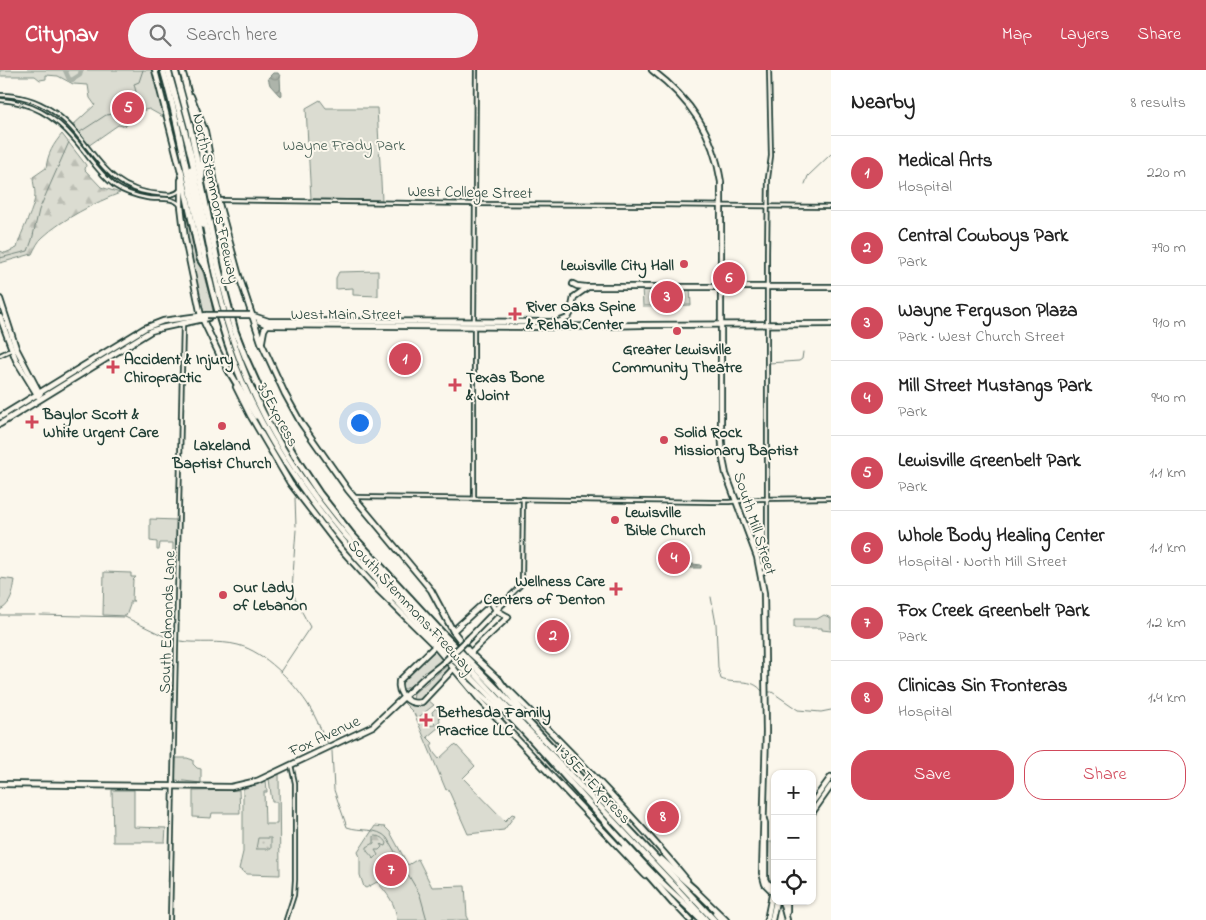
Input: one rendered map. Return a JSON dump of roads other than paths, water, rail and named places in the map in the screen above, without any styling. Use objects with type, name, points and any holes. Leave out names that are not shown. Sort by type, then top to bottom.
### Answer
[{"type":"highway","name":"North Stemmons Freeway","points":[[163,70],[176,117],[220,318]]},
{"type":"highway","name":"North Stemmons Freeway","points":[[172,70],[190,126],[219,270],[235,330]]},
{"type":"highway","name":"35Express","points":[[172,70],[182,121],[193,162],[222,307],[238,356],[260,408],[286,454],[314,496],[347,537],[464,662]]},
{"type":"highway","points":[[186,82],[201,142],[202,183]]},
{"type":"highway","points":[[176,117],[182,131],[204,232],[210,247]]},
{"type":"highway","points":[[181,170],[200,259],[209,274]]},
{"type":"highway","name":"South Stemmons Freeway","points":[[220,318],[244,386],[271,440],[299,484],[334,531],[456,663],[517,724],[655,876],[700,920]]},
{"type":"highway","name":"South Stemmons Freeway","points":[[235,330],[246,360],[280,432],[298,463],[324,500],[352,534],[444,635],[714,920]]},
{"type":"highway","points":[[228,369],[271,440]]},
{"type":"highway","points":[[378,580],[390,600]]},
{"type":"highway","name":"I 35E TEXpress","points":[[464,662],[706,920]]},
{"type":"highway","points":[[498,679],[565,761]]},
{"type":"highway","points":[[464,680],[505,716],[517,724]]},
{"type":"highway","points":[[589,804],[673,903]]},
{"type":"highway","points":[[628,828],[695,890]]},
{"type":"highway","points":[[655,866],[691,906],[695,914]]},
{"type":"main road","name":"North Stemmons Freeway","points":[[155,70],[181,170],[181,206],[185,239],[202,317]]},
{"type":"main road","name":"North Stemmons Freeway","points":[[182,70],[205,131],[218,200],[251,316]]},
{"type":"main road","name":"South Mill Street","points":[[652,70],[676,89],[693,109],[710,143],[719,171],[722,204],[723,453],[726,474],[762,573],[766,616],[765,879],[771,886]]},
{"type":"main road","points":[[573,284],[588,287],[831,287]]},
{"type":"main road","name":"West Main Street","points":[[0,417],[129,337],[155,324],[208,316],[251,316],[267,321],[474,324],[558,322],[568,318],[574,297],[588,287]]},
{"type":"main road","points":[[0,299],[14,349]]},
{"type":"main road","points":[[194,317],[198,314],[199,308]]},
{"type":"main road","points":[[0,316],[14,349],[41,399]]},
{"type":"main road","name":"West Main Street","points":[[251,316],[268,325],[831,324]]},
{"type":"main road","name":"South Stemmons Freeway","points":[[251,316],[261,342],[301,423],[354,497],[431,590],[453,631],[470,653],[498,679],[668,857],[695,890],[726,920]]},
{"type":"main road","name":"West Main Street","points":[[0,424],[132,342],[161,328],[183,324],[202,317]]},
{"type":"main road","name":"South Stemmons Freeway","points":[[202,317],[221,358],[268,447],[298,495],[340,548],[435,646],[491,712],[690,920]]},
{"type":"main road","points":[[278,325],[287,321]]},
{"type":"main road","points":[[261,342],[264,330],[268,325]]},
{"type":"main road","points":[[129,337],[132,342]]},
{"type":"main road","points":[[760,567],[765,565],[766,562]]},
{"type":"main road","points":[[453,631],[487,600],[503,603],[508,617]]},
{"type":"main road","points":[[490,600],[496,610],[508,617]]},
{"type":"main road","name":"Fox Avenue","points":[[0,784],[172,787],[239,786],[257,781],[373,726],[470,638],[503,603]]},
{"type":"main road","points":[[470,653],[508,617]]},
{"type":"main road","points":[[435,646],[400,679],[398,683],[404,698],[412,703],[422,702],[454,668]]},
{"type":"main road","points":[[400,690],[409,692],[412,703]]},
{"type":"main road","points":[[816,798],[831,777]]},
{"type":"main road","points":[[816,807],[831,786]]},
{"type":"main road","name":"South Stemmons Freeway","points":[[703,898],[721,920]]},
{"type":"main road","points":[[767,920],[771,902]]},
{"type":"main road","points":[[772,920],[775,905]]},
{"type":"main road","points":[[783,905],[787,920]]},
{"type":"main road","points":[[786,913],[787,905]]},
{"type":"street","points":[[474,499],[476,70]]},
{"type":"street","points":[[762,573],[764,572],[766,562],[767,499],[769,70]]},
{"type":"street","points":[[0,95],[28,99],[52,110],[70,126],[100,164],[113,177],[134,189],[149,193],[171,195],[179,192],[182,188]]},
{"type":"street","points":[[0,100],[19,102],[43,112],[62,125],[104,177],[118,188],[149,199],[173,200],[181,206]]},
{"type":"street","points":[[84,152],[88,148]]},
{"type":"street","points":[[132,194],[134,189]]},
{"type":"street","name":"West College Street","points":[[218,200],[380,201],[475,204],[722,204],[831,207]]},
{"type":"street","name":"South Edmonds Lane","points":[[170,920],[183,324]]},
{"type":"street","points":[[0,354],[14,349]]},
{"type":"street","points":[[354,497],[736,502],[767,499],[831,498]]},
{"type":"street","name":"Fox Avenue","points":[[503,603],[520,586],[522,578],[523,500]]},
{"type":"street","points":[[286,920],[294,896],[295,880],[295,783],[291,765]]},
{"type":"water","points":[[273,73],[278,73],[280,76],[281,96],[270,85],[268,78]]},
{"type":"water","points":[[685,563],[701,565],[701,568],[660,568],[661,565]]},
{"type":"waterway","points":[[65,70],[69,79],[72,80],[80,75],[81,70]]},
{"type":"waterway","points":[[80,132],[106,115],[114,114],[115,108],[123,110],[124,105],[128,104],[127,102],[116,97],[135,95],[134,84],[139,82],[143,70]]},
{"type":"waterway","points":[[0,258],[28,251],[39,210],[69,142]]},
{"type":"waterway","points":[[805,184],[808,176],[831,154]]},
{"type":"waterway","points":[[769,363],[799,361],[802,359],[803,352]]},
{"type":"waterway","points":[[295,498],[296,526]]},
{"type":"waterway","points":[[294,557],[296,530]]},
{"type":"waterway","points":[[294,561],[292,591],[300,609]]},
{"type":"waterway","points":[[711,597],[716,624],[718,668],[721,679],[753,684],[762,691]]},
{"type":"waterway","points":[[280,672],[310,627],[302,612]]},
{"type":"waterway","points":[[0,615],[35,615]]},
{"type":"waterway","points":[[39,615],[125,617],[172,640]]},
{"type":"waterway","points":[[180,641],[238,645],[258,654],[277,668],[294,686],[313,713],[328,744]]},
{"type":"waterway","points":[[772,692],[798,710],[821,712],[831,710]]},
{"type":"waterway","points":[[332,751],[334,790],[347,827],[378,832],[387,838],[420,895],[427,920]]},
{"type":"waterway","points":[[387,874],[402,865]]},
{"type":"waterway","points":[[378,879],[385,875]]},
{"type":"place","name":"Lewisville Greenbelt Park","points":[[128,108]]},
{"type":"place","name":"Lewisville City Hall","points":[[684,264]]},
{"type":"place","name":"Whole Body Healing Center","points":[[729,278]]},
{"type":"place","name":"Wayne Ferguson Plaza","points":[[667,297]]},
{"type":"place","name":"River Oaks Spine & Rehab Center","points":[[515,314]]},
{"type":"place","name":"Greater Lewisville Community Theatre","points":[[677,331]]},
{"type":"place","name":"Medical Arts","points":[[405,359]]},
{"type":"place","name":"Accident & Injury Chiropractic","points":[[113,367]]},
{"type":"place","name":"Texas Bone & Joint","points":[[455,385]]},
{"type":"place","name":"Baylor Scott & White Urgent Care","points":[[32,422]]},
{"type":"place","name":"Lakeland Baptist Church","points":[[222,426]]},
{"type":"place","name":"Solid Rock Missionary Baptist","points":[[664,440]]},
{"type":"place","name":"Lewisville Bible Church","points":[[615,520]]},
{"type":"place","name":"Mill Street Mustangs Park","points":[[674,558]]},
{"type":"place","name":"Wellness Care Centers of Denton","points":[[616,589]]},
{"type":"place","name":"Our Lady of Lebanon","points":[[223,595]]},
{"type":"place","name":"Central Cowboys Park","points":[[553,636]]},
{"type":"place","name":"Bethesda Family Practice LLC","points":[[426,720]]},
{"type":"place","name":"Clinicas Sin Fronteras","points":[[663,817]]},
{"type":"place","name":"Fox Creek Greenbelt Park","points":[[391,870]]},
{"type":"park label","name":"Wayne Frady Park","points":[[344,144]]}]
